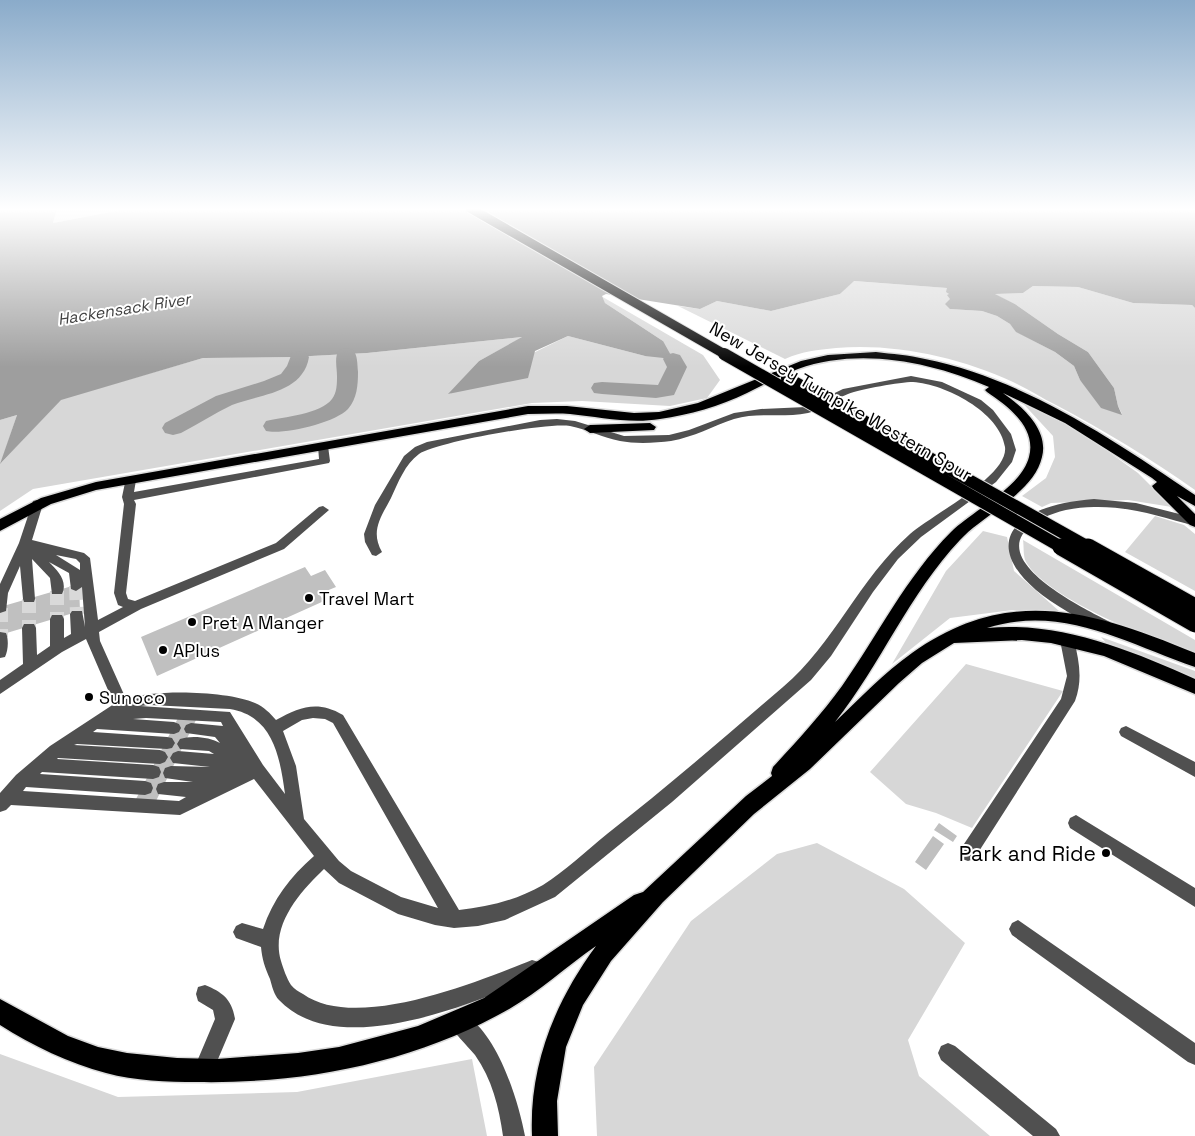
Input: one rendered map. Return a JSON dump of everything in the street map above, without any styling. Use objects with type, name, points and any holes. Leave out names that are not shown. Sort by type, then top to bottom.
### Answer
[{"type":"highway","name":"New Jersey Turnpike Western Spur","points":[[562,261],[1195,624]]},
{"type":"highway","name":"New Jersey Turnpike Western Spur","points":[[579,261],[1195,607]]},
{"type":"highway","points":[[0,526],[37,504],[75,490],[528,410],[567,410],[634,417],[668,415],[702,406],[799,365],[841,356],[864,355],[896,357],[928,363],[992,383],[1020,395],[1053,411],[1146,467],[1195,502]]},
{"type":"highway","points":[[760,797],[846,694],[934,560],[968,523],[1017,486],[1033,467],[1037,453],[1036,437],[1025,418],[995,392],[952,370]]},
{"type":"highway","points":[[590,429],[648,427],[678,422],[702,414],[748,388]]},
{"type":"highway","points":[[1103,441],[1156,482],[1195,522]]},
{"type":"highway","points":[[545,1136],[545,1099],[555,1048],[575,998],[616,940],[659,890],[760,797],[802,764],[908,666],[939,643],[965,629],[1010,617],[1051,617],[1109,628],[1195,660]]},
{"type":"highway","points":[[939,643],[960,638],[1000,634],[1028,634],[1068,640],[1121,654],[1195,687]]},
{"type":"highway","points":[[1166,673],[1195,693]]},
{"type":"highway","points":[[0,1011],[44,1037],[99,1060],[156,1069],[202,1071],[276,1067],[350,1056],[393,1045],[490,1007],[520,990],[561,957],[659,890]]},
{"type":"lane","points":[[102,719],[146,712],[225,716],[257,770],[296,823],[344,877],[382,898],[416,911],[454,919],[505,911],[550,891],[666,797],[806,676],[826,652],[868,589],[894,556],[917,534],[992,480],[1007,462],[1011,450],[1006,434],[989,412],[978,402],[938,384],[917,379],[906,379],[846,391],[808,410],[760,412],[734,416],[693,432],[669,438],[623,439],[571,422],[549,422],[439,442],[419,449],[404,462],[371,527],[370,541],[376,552]]},
{"type":"lane","points":[[128,497],[325,462],[323,446]]},
{"type":"lane","points":[[130,480],[128,497],[130,504],[121,598],[123,602],[136,606]]},
{"type":"lane","points":[[1,608],[2,593],[24,543],[37,504]]},
{"type":"lane","points":[[1109,628],[1055,598],[1028,576],[1021,567],[1015,552],[1017,532],[1029,521],[1047,511],[1082,504],[1126,505],[1195,522]]},
{"type":"lane","points":[[0,688],[58,648],[136,606],[280,546],[323,510]]},
{"type":"lane","points":[[0,573],[24,543]]},
{"type":"lane","points":[[24,543],[75,571],[76,586]]},
{"type":"lane","points":[[24,543],[56,577],[57,592]]},
{"type":"lane","points":[[24,543],[29,599]]},
{"type":"lane","points":[[24,543],[80,556],[86,562],[92,630],[97,651],[122,707]]},
{"type":"lane","points":[[77,614],[78,637]]},
{"type":"lane","points":[[57,619],[58,648]]},
{"type":"lane","points":[[29,628],[30,667]]},
{"type":"lane","points":[[0,637],[0,653]]},
{"type":"lane","points":[[968,854],[1063,710],[1072,693],[1075,674],[1068,640]]},
{"type":"lane","points":[[3,801],[22,780],[55,751],[122,707],[135,702],[156,699],[234,703],[258,711],[273,729],[288,762],[296,823]]},
{"type":"lane","points":[[273,729],[307,712],[325,711],[343,724],[454,919]]},
{"type":"lane","points":[[102,719],[174,728]]},
{"type":"lane","points":[[1126,732],[1195,770]]},
{"type":"lane","points":[[188,736],[211,745],[257,770]]},
{"type":"lane","points":[[74,737],[167,742]]},
{"type":"lane","points":[[55,751],[160,757]]},
{"type":"lane","points":[[178,758],[204,760],[257,770]]},
{"type":"lane","points":[[38,766],[153,772]]},
{"type":"lane","points":[[171,773],[197,775],[257,770]]},
{"type":"lane","points":[[164,789],[188,790],[257,770]]},
{"type":"lane","points":[[3,801],[180,808],[257,770]]},
{"type":"lane","points":[[22,780],[145,788]]},
{"type":"lane","points":[[1076,823],[1195,898]]},
{"type":"lane","points":[[325,857],[306,874],[287,897],[276,917],[270,940],[272,969],[278,983],[288,996],[299,1005],[314,1012],[348,1018],[394,1014],[452,1000],[561,957]]},
{"type":"lane","points":[[1018,929],[1195,1055]]},
{"type":"lane","points":[[242,932],[270,940]]},
{"type":"lane","points":[[202,1071],[225,1019],[225,1010],[220,1003],[206,994]]},
{"type":"lane","points":[[458,1021],[487,1055],[497,1075],[506,1100],[514,1136]]},
{"type":"lane","points":[[948,1053],[1049,1136]]},
{"type":"shaded area","points":[[853,281],[947,288],[950,298],[950,309],[982,311],[997,316],[1010,324],[1017,332],[1055,352],[1074,366],[1080,380],[1122,414],[1114,388],[1088,352],[1015,304],[994,294],[1023,293],[1033,286],[1078,287],[1133,303],[1192,305],[1195,308],[1195,490],[1110,435],[1013,382],[971,365],[904,350],[858,347],[823,349],[785,359],[678,306],[700,309],[717,301],[771,311],[840,294]]},
{"type":"shaded area","points":[[601,296],[703,355],[720,380],[707,398],[670,406],[582,401],[532,403],[33,489],[0,511],[0,420],[17,415],[1,463],[61,399],[203,358],[292,357],[367,353],[523,337],[479,361],[449,394],[568,336],[645,356],[663,341],[605,303]]},
{"type":"shaded area","points":[[1018,398],[1085,435],[1138,473],[1172,507],[1128,500],[1051,503],[1042,507],[1022,496],[1046,478],[1055,457],[1053,436]]},
{"type":"shaded area","points":[[1155,516],[1184,525],[1195,534],[1195,591],[1125,552]]},
{"type":"shaded area","points":[[983,531],[1007,537],[1014,571],[1059,611],[1013,610],[950,618],[892,664],[946,571]]},
{"type":"shaded area","points":[[1023,540],[1195,640],[1195,656],[1103,617],[1056,590],[1038,576],[1026,562]]},
{"type":"shaded area","points":[[1101,637],[1195,671],[1195,682],[1108,645]]},
{"type":"shaded area","points":[[966,664],[1063,691],[972,828],[936,813],[906,804],[870,772]]},
{"type":"shaded area","points":[[817,843],[904,889],[965,943],[908,1040],[919,1076],[990,1136],[597,1136],[594,1067],[691,921],[777,854]]},
{"type":"shaded area","points":[[0,1054],[118,1097],[297,1092],[472,1059],[487,1136],[0,1136]]},
{"type":"water","name":"Hackensack River","points":[[0,261],[1195,261],[1195,308],[1192,305],[1133,303],[1078,287],[1033,286],[1023,293],[995,294],[1015,304],[1088,352],[1114,388],[1122,415],[1101,408],[1080,380],[1074,366],[1055,352],[1016,332],[1010,324],[997,316],[982,311],[950,309],[945,304],[950,299],[947,295],[949,294],[946,292],[947,288],[854,281],[840,294],[771,311],[717,301],[700,309],[606,294],[602,296],[605,303],[663,341],[673,359],[645,356],[568,336],[535,351],[528,378],[448,394],[479,361],[522,337],[367,353],[292,357],[203,358],[61,400],[0,464],[17,415],[0,420]]},
{"type":"building","points":[[305,567],[311,576],[325,570],[336,587],[319,594],[324,601],[157,676],[141,637]]},
{"type":"building","points":[[79,584],[80,611],[0,635],[0,607]]},
{"type":"building","points":[[178,718],[196,720],[156,801],[136,799]]},
{"type":"building","points":[[939,823],[957,836],[953,842],[934,830]]},
{"type":"building","points":[[933,836],[944,844],[926,870],[915,862]]},
{"type":"waterway","points":[[274,426],[313,418],[333,410],[340,404],[347,388],[346,354]]},
{"type":"waterway","points":[[173,428],[224,401],[272,386],[288,378],[297,367],[299,357]]},
{"type":"waterway","points":[[602,388],[656,392],[666,390],[677,367],[673,359]]},
{"type":"tunnel","points":[[76,586],[77,614]]},
{"type":"tunnel","points":[[57,591],[57,619]]},
{"type":"tunnel","points":[[29,599],[29,628]]},
{"type":"tunnel","points":[[1,608],[1,637]]},
{"type":"place","name":"Travel Mart","points":[[309,598]]},
{"type":"place","name":"Pret A Manger","points":[[192,622]]},
{"type":"place","name":"APlus","points":[[163,650]]},
{"type":"place","name":"Sunoco","points":[[89,697]]},
{"type":"place","name":"Park and Ride","points":[[1106,853]]}]
